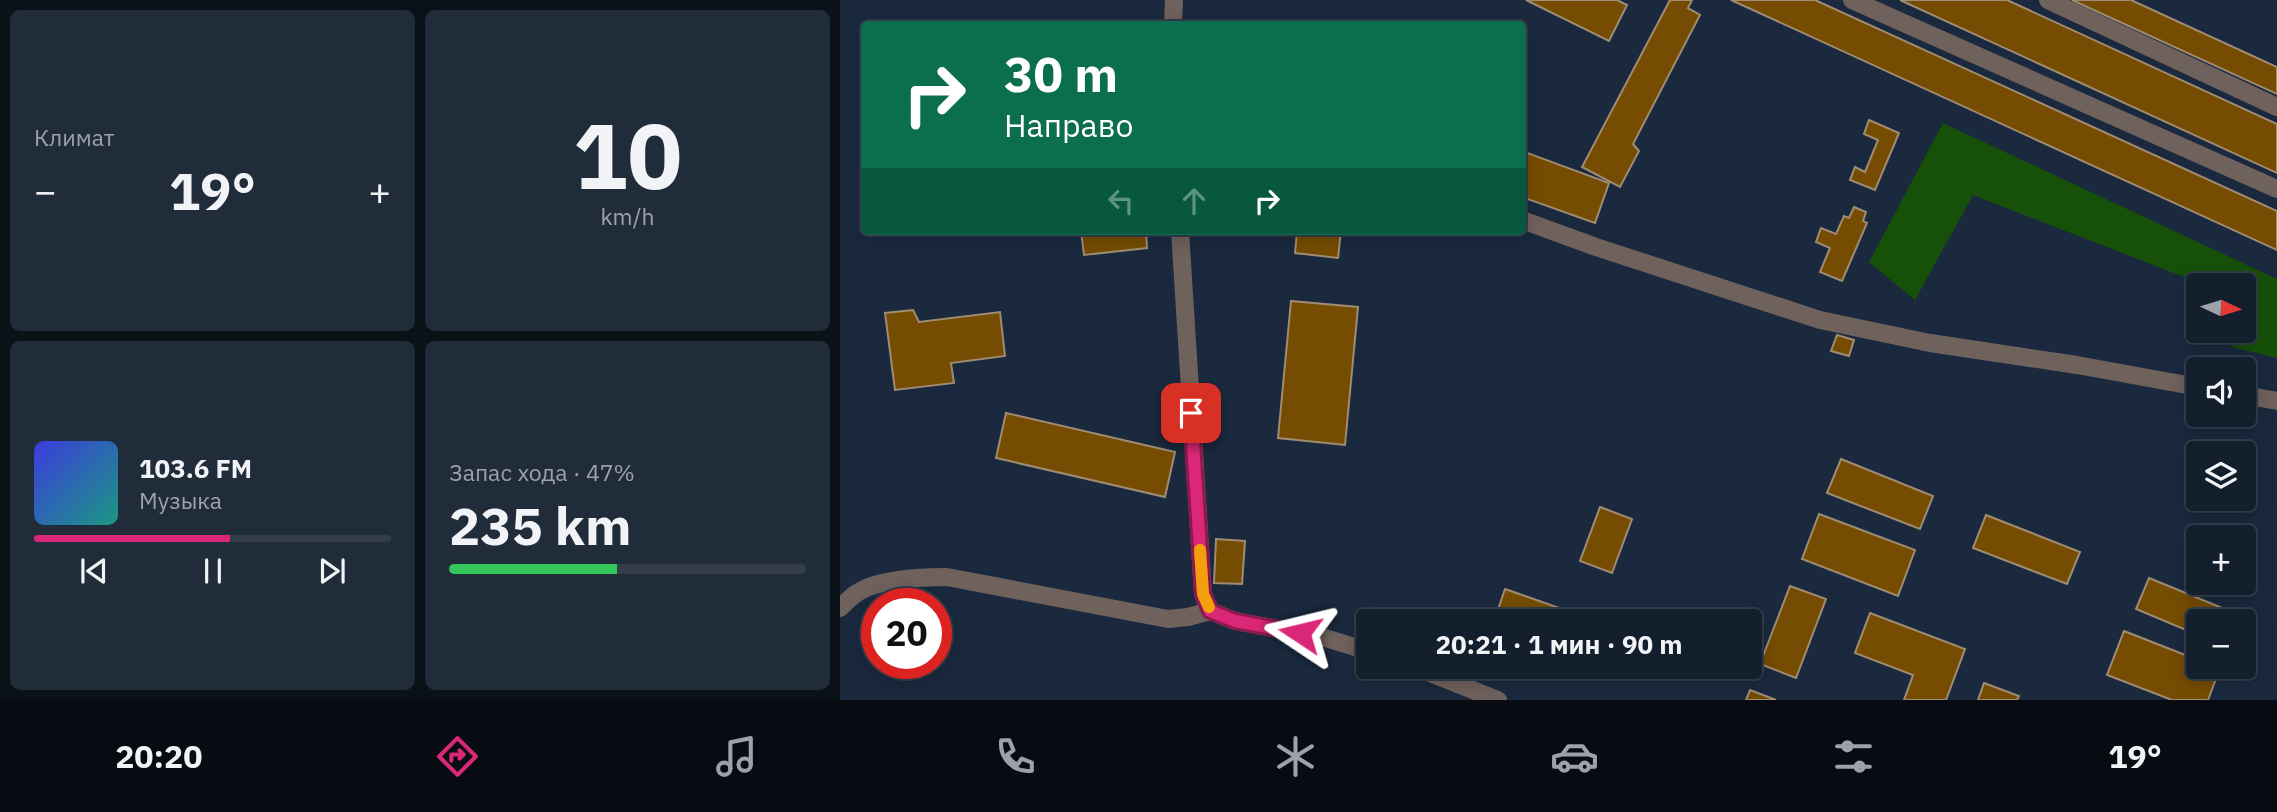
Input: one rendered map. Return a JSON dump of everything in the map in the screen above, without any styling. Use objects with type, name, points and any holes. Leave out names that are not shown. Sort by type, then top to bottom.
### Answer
[{"type":"lane","points":[[1173,21],[1174,0]]},
{"type":"lane","points":[[1852,0],[2277,189]]},
{"type":"lane","points":[[2048,0],[2277,107]]},
{"type":"lane","points":[[1526,221],[1820,320],[1930,343],[2186,385]]},
{"type":"lane","points":[[1180,235],[1203,594],[1210,611]]},
{"type":"lane","points":[[2256,397],[2277,401]]},
{"type":"lane","points":[[840,608],[858,592],[886,583],[921,577],[947,578],[1168,619],[1210,611],[1235,621],[1322,637],[1356,647]]},
{"type":"lane","points":[[1445,679],[1498,700]]},
{"type":"green space","points":[[1943,123],[2277,279],[2277,358],[2232,347],[2230,343],[2256,343],[2256,273],[2186,273],[2186,278],[1973,195],[1915,300],[1869,262]]},
{"type":"building","points":[[1526,0],[1617,0],[1627,5],[1609,41]]},
{"type":"building","points":[[1670,0],[1692,0],[1688,8],[1700,15],[1633,144],[1639,151],[1620,187],[1582,167]]},
{"type":"building","points":[[1731,0],[1815,0],[2277,211],[2277,250]]},
{"type":"building","points":[[1900,0],[2007,0],[2277,124],[2277,173]]},
{"type":"building","points":[[2072,0],[2131,0],[2277,67],[2277,94]]},
{"type":"building","points":[[1869,120],[1899,133],[1875,190],[1850,180],[1855,167],[1865,172],[1878,140],[1864,134]]},
{"type":"building","points":[[1526,152],[1609,183],[1595,223],[1526,198]]},
{"type":"building","points":[[1854,207],[1866,212],[1863,221],[1867,223],[1842,281],[1820,272],[1830,248],[1816,242],[1821,228],[1836,234],[1844,216],[1849,218]]},
{"type":"building","points":[[1082,235],[1146,235],[1147,248],[1084,255]]},
{"type":"building","points":[[1297,235],[1341,235],[1338,258],[1295,253]]},
{"type":"building","points":[[1291,301],[1358,307],[1345,445],[1278,438]]},
{"type":"building","points":[[913,310],[919,322],[1000,312],[1005,356],[951,363],[954,383],[895,390],[885,313]]},
{"type":"building","points":[[1837,335],[1854,340],[1849,356],[1831,351]]},
{"type":"building","points":[[1006,413],[1175,452],[1165,497],[996,458]]},
{"type":"building","points":[[1841,459],[1933,496],[1920,529],[1827,493]]},
{"type":"building","points":[[1600,507],[1632,519],[1612,573],[1580,561]]},
{"type":"building","points":[[1819,514],[1915,550],[1898,596],[1802,559]]},
{"type":"building","points":[[1986,515],[2080,552],[2067,584],[1973,548]]},
{"type":"building","points":[[1216,539],[1245,541],[1242,584],[1214,583]]},
{"type":"building","points":[[2149,578],[2225,609],[2186,609],[2186,630],[2136,609]]},
{"type":"building","points":[[1790,586],[1826,599],[1796,678],[1762,665]]},
{"type":"building","points":[[1505,589],[1562,609],[1498,609]]},
{"type":"building","points":[[1870,613],[1965,649],[1946,700],[1904,700],[1913,675],[1855,653]]},
{"type":"building","points":[[2124,631],[2186,655],[2186,679],[2216,679],[2208,700],[2172,700],[2107,675]]},
{"type":"building","points":[[1984,683],[2019,696],[2017,700],[1978,700]]},
{"type":"building","points":[[1750,690],[1776,700],[1746,700]]},
{"type":"slow traffic","points":[[1200,550],[1203,594],[1209,607]]},
{"type":"route","points":[[1191,413],[1203,594],[1210,611],[1235,621],[1300,633]]}]
